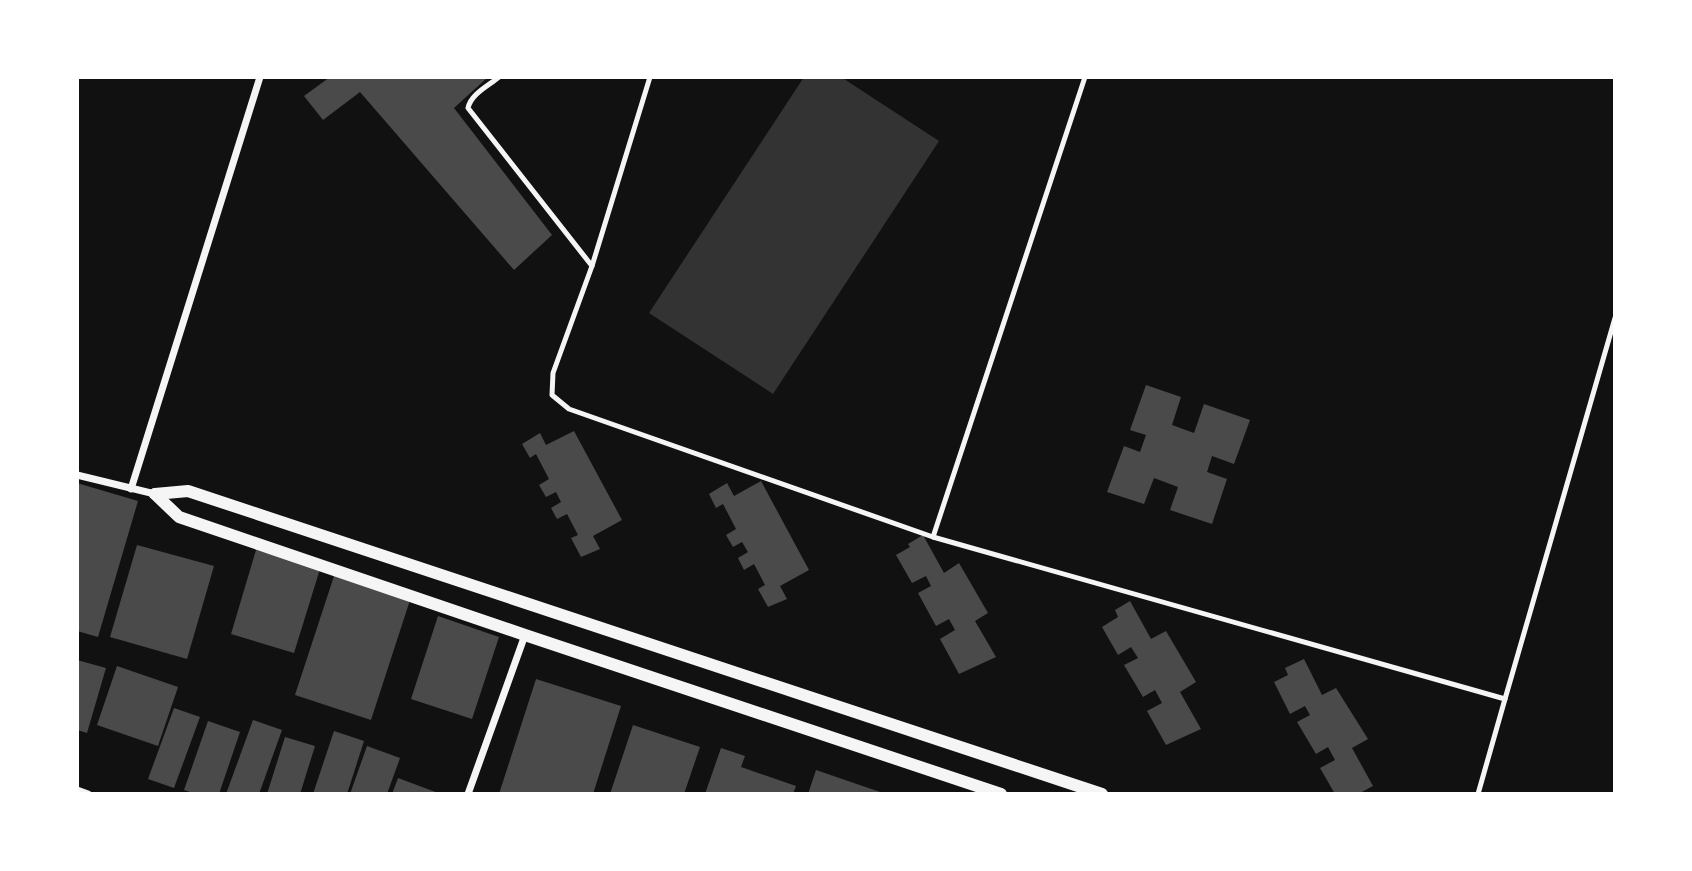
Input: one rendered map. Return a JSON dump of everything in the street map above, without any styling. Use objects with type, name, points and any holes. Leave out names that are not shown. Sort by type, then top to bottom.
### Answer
[{"type":"street","points":[[131,489],[260,77]]},
{"type":"street","points":[[77,475],[155,494],[188,491],[1102,794]]},
{"type":"street","points":[[155,494],[179,517],[1001,794]]},
{"type":"street","points":[[468,794],[525,635]]},
{"type":"street","points":[[77,790],[88,794]]},
{"type":"lane","points":[[499,77],[474,96],[468,108],[592,266]]},
{"type":"lane","points":[[650,77],[592,266],[553,373],[552,395],[569,409],[933,537],[1505,699]]},
{"type":"lane","points":[[933,537],[1085,77]]},
{"type":"lane","points":[[1478,794],[1615,318]]},
{"type":"shaded area","points":[[804,77],[841,77],[939,141],[773,394],[649,313]]},
{"type":"building","points":[[330,77],[488,77],[454,108],[552,235],[514,270],[360,92],[323,120],[304,96]]},
{"type":"building","points":[[1146,385],[1181,397],[1172,425],[1194,433],[1204,404],[1250,420],[1234,464],[1212,456],[1207,472],[1227,479],[1212,524],[1170,510],[1178,487],[1154,478],[1144,504],[1107,492],[1124,446],[1140,452],[1146,435],[1130,430]]},
{"type":"building","points":[[574,431],[622,520],[593,536],[600,549],[581,557],[571,538],[578,535],[567,514],[557,519],[551,508],[561,502],[556,492],[546,497],[539,485],[549,479],[536,454],[530,458],[522,444],[540,433],[546,445]]},
{"type":"building","points":[[761,481],[809,570],[780,586],[787,599],[768,607],[758,589],[765,585],[754,564],[744,570],[738,558],[748,552],[742,542],[733,547],[726,535],[736,529],[723,504],[716,508],[709,494],[727,483],[734,496]]},
{"type":"building","points":[[77,483],[138,501],[98,637],[77,631]]},
{"type":"building","points":[[923,535],[944,573],[959,563],[988,613],[975,621],[996,657],[959,674],[940,639],[955,630],[949,619],[936,626],[918,593],[931,586],[926,576],[912,583],[896,555]]},
{"type":"building","points":[[137,545],[214,566],[187,659],[110,637]]},
{"type":"building","points":[[256,550],[320,569],[294,653],[231,634]]},
{"type":"building","points":[[335,573],[411,597],[371,720],[295,695]]},
{"type":"building","points":[[1130,601],[1151,639],[1166,631],[1196,682],[1180,692],[1201,729],[1166,745],[1147,711],[1162,703],[1155,690],[1143,697],[1124,665],[1138,658],[1131,647],[1118,655],[1102,627],[1118,617],[1115,610]]},
{"type":"building","points":[[438,616],[499,637],[472,719],[411,699]]},
{"type":"building","points":[[1304,659],[1322,695],[1336,688],[1368,739],[1352,748],[1373,786],[1358,794],[1335,794],[1320,768],[1335,760],[1328,747],[1316,754],[1297,722],[1310,715],[1305,706],[1290,714],[1274,682],[1288,675],[1285,668]]},
{"type":"building","points":[[77,660],[106,668],[87,733],[77,730]]},
{"type":"building","points":[[117,666],[178,687],[158,746],[97,725]]},
{"type":"building","points":[[536,679],[621,706],[593,794],[499,794]]},
{"type":"building","points":[[174,708],[200,717],[174,788],[148,779]]},
{"type":"building","points":[[253,720],[282,730],[259,794],[226,794]]},
{"type":"building","points":[[208,721],[240,732],[219,794],[196,794],[184,790]]},
{"type":"building","points":[[633,725],[700,747],[684,794],[610,794]]},
{"type":"building","points":[[334,731],[364,741],[347,794],[313,794]]},
{"type":"building","points":[[285,737],[315,746],[300,794],[267,794]]},
{"type":"building","points":[[367,746],[400,758],[387,794],[350,794]]},
{"type":"building","points":[[721,748],[745,756],[741,767],[796,786],[793,794],[705,794]]},
{"type":"building","points":[[816,770],[886,794],[808,794]]},
{"type":"building","points":[[398,778],[441,794],[392,794]]}]
